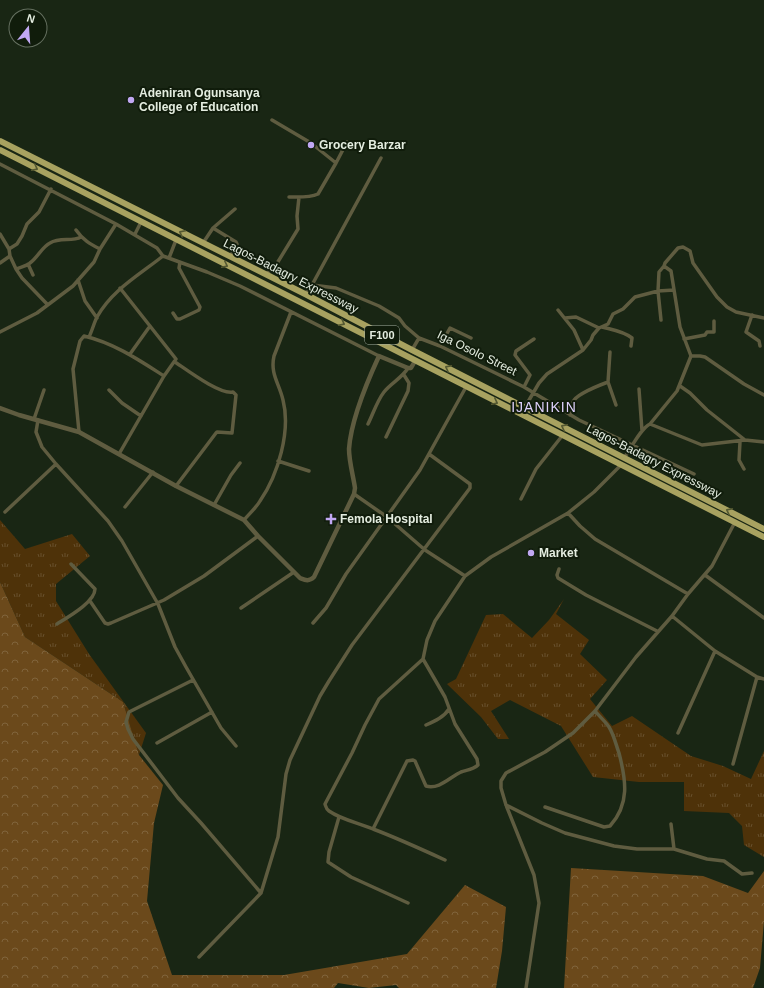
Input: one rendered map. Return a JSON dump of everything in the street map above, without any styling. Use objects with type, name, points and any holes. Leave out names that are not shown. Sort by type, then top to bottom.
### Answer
[{"type":"highway","name":"Lagos-Badagry Expressway","points":[[0,141],[305,294],[764,529]]},
{"type":"highway","name":"Lagos-Badagry Expressway","points":[[0,150],[764,537]]},
{"type":"street","points":[[272,120],[311,143],[336,163]]},
{"type":"street","points":[[289,197],[315,196],[318,194],[347,142]]},
{"type":"street","points":[[305,294],[312,285],[381,158]]},
{"type":"street","points":[[0,164],[135,234],[157,248],[163,256],[240,286],[379,356],[408,368]]},
{"type":"street","points":[[9,249],[17,244],[27,224],[39,212],[51,190]]},
{"type":"street","points":[[266,275],[276,265],[298,229],[297,216],[299,197]]},
{"type":"street","points":[[202,243],[213,228],[235,209]]},
{"type":"street","points":[[135,234],[141,222]]},
{"type":"street","points":[[0,332],[28,318],[68,290],[94,262],[100,249],[116,224]]},
{"type":"street","points":[[213,228],[236,242],[237,244],[230,257]]},
{"type":"street","points":[[76,230],[88,244],[100,249]]},
{"type":"street","points":[[0,234],[9,249],[10,256],[22,278],[47,304]]},
{"type":"street","points":[[16,269],[28,264],[51,242],[63,239],[73,240],[81,237]]},
{"type":"street","points":[[169,258],[176,240]]},
{"type":"street","points":[[661,320],[658,290],[659,272],[664,266],[664,263],[678,248],[683,247],[690,251],[693,263],[717,297],[727,307],[736,312],[764,318]]},
{"type":"street","points":[[0,263],[10,256]]},
{"type":"street","points":[[89,337],[97,318],[108,300],[120,288],[163,256]]},
{"type":"street","points":[[173,313],[177,319],[180,320],[198,310],[200,307],[179,268],[180,262]]},
{"type":"street","points":[[28,264],[33,276]]},
{"type":"street","points":[[624,458],[642,431],[650,424],[680,386],[691,356],[678,319],[671,271],[664,266]]},
{"type":"street","points":[[78,280],[85,301],[97,318]]},
{"type":"street","name":"Iga Osolo Street","points":[[312,285],[336,288],[379,306],[399,318],[412,333],[419,338],[440,346],[524,387],[570,415],[694,474]]},
{"type":"street","points":[[119,454],[164,376],[176,359],[120,288]]},
{"type":"street","points":[[525,407],[534,394],[539,383],[547,374],[583,350],[601,327],[608,324],[613,314],[623,309],[635,297],[658,290],[674,290]]},
{"type":"street","points":[[558,310],[566,318],[574,330],[583,350]]},
{"type":"street","points":[[244,520],[259,503],[270,484],[285,440],[286,410],[273,371],[272,363],[291,312]]},
{"type":"street","points":[[752,315],[746,332],[759,341],[760,346]]},
{"type":"street","points":[[566,318],[576,317],[601,327],[624,332],[632,338],[631,346]]},
{"type":"street","points":[[684,339],[705,335],[707,332],[714,332],[714,321]]},
{"type":"street","points":[[130,354],[150,326]]},
{"type":"street","points":[[440,346],[450,328],[471,338]]},
{"type":"street","points":[[79,432],[74,366],[80,341],[84,336],[104,342],[130,354],[164,376]]},
{"type":"street","points":[[412,350],[419,338]]},
{"type":"street","points":[[524,387],[530,375],[515,355],[516,351],[534,340]]},
{"type":"street","points":[[610,352],[608,382],[616,405]]},
{"type":"street","points":[[0,408],[79,432],[176,486],[244,520],[300,578],[311,580],[314,577],[354,494],[355,488],[350,454],[351,436],[354,420],[379,356]]},
{"type":"street","points":[[691,356],[705,357],[744,384],[764,395]]},
{"type":"street","points":[[368,424],[381,396],[394,382],[404,375],[408,368],[413,366],[415,361]]},
{"type":"street","points":[[175,362],[224,392],[233,392],[236,395],[232,433],[217,432],[176,486]]},
{"type":"street","points":[[386,437],[408,391],[409,383],[404,375]]},
{"type":"street","points":[[570,415],[573,402],[576,399],[591,388],[608,382]]},
{"type":"street","points":[[680,386],[694,396],[707,410],[745,440]]},
{"type":"street","points":[[313,623],[326,608],[346,574],[420,470],[466,387]]},
{"type":"street","points":[[639,389],[642,431]]},
{"type":"street","points":[[44,390],[36,420],[36,432],[38,439],[48,455],[116,531],[158,604],[175,647],[193,680],[221,728],[236,746]]},
{"type":"street","points":[[109,390],[122,403],[141,416]]},
{"type":"street","points":[[650,424],[702,445],[740,442],[745,440],[764,442]]},
{"type":"street","points":[[520,499],[536,469],[562,436]]},
{"type":"street","points":[[740,442],[739,460],[744,468]]},
{"type":"street","points":[[199,956],[261,893],[278,837],[286,774],[290,760],[320,696],[341,660],[425,550],[471,486],[429,454]]},
{"type":"street","points":[[278,461],[309,471]]},
{"type":"street","points":[[214,505],[231,475],[240,463]]},
{"type":"street","points":[[5,512],[56,464]]},
{"type":"street","points":[[445,860],[373,829],[339,817],[328,811],[325,804],[379,699],[423,659],[426,645],[435,621],[465,576],[491,557],[568,513],[594,492],[621,465]]},
{"type":"street","points":[[125,507],[152,472]]},
{"type":"street","points":[[354,494],[387,517],[425,550],[465,576]]},
{"type":"street","points":[[568,513],[595,539],[688,594]]},
{"type":"street","points":[[526,988],[539,903],[534,875],[506,805],[501,788],[501,781],[506,773],[545,752],[573,733],[595,711],[636,657],[657,631],[672,616],[688,594],[712,566],[735,522]]},
{"type":"street","points":[[90,601],[105,623],[108,624],[158,604],[204,576],[258,536]]},
{"type":"street","points":[[57,624],[90,601],[95,594],[95,588],[71,564]]},
{"type":"street","points":[[559,569],[557,575],[558,578],[586,595],[657,631]]},
{"type":"street","points":[[242,608],[294,572]]},
{"type":"street","points":[[705,575],[764,618]]},
{"type":"street","points":[[672,616],[715,651],[757,677],[764,679]]},
{"type":"street","points":[[678,733],[715,651]]},
{"type":"street","points":[[373,829],[407,761],[413,760],[415,762],[426,786],[431,787],[443,784],[461,772],[478,766],[478,762],[455,724],[444,697],[423,659]]},
{"type":"street","points":[[733,764],[757,677]]},
{"type":"street","points":[[193,680],[129,712],[126,722],[128,729],[133,739],[172,791],[261,893]]},
{"type":"street","points":[[426,725],[439,719],[446,714],[449,709]]},
{"type":"street","points":[[545,806],[604,827],[610,826],[616,819],[620,811],[626,789],[623,769],[613,733],[609,726],[595,711]]},
{"type":"street","points":[[157,743],[212,712]]},
{"type":"street","points":[[506,805],[565,833],[614,846],[637,849],[674,849],[706,859],[724,861],[742,874],[752,873]]},
{"type":"street","points":[[339,817],[329,852],[328,862],[351,877],[408,903]]},
{"type":"street","points":[[671,824],[674,849]]},
{"type":"green space","points":[[0,520],[25,549],[72,534],[90,556],[56,584],[56,601],[89,654],[146,733],[139,755],[123,702],[25,637],[0,582]]},
{"type":"green space","points":[[0,582],[25,637],[123,702],[139,755],[163,785],[154,823],[147,901],[172,975],[284,975],[407,954],[465,885],[506,907],[502,951],[496,988],[399,988],[396,985],[369,988],[338,983],[334,988],[0,988]]},
{"type":"green space","points":[[564,599],[556,614],[589,640],[580,654],[607,680],[590,699],[612,726],[632,716],[691,756],[723,766],[751,779],[764,751],[764,857],[744,845],[742,826],[729,813],[684,811],[684,782],[639,782],[593,777],[561,726],[510,700],[491,711],[509,739],[498,739],[481,717],[447,684],[456,679],[486,615],[503,614],[532,638],[549,620]]},
{"type":"green space","points":[[571,868],[703,876],[748,893],[764,871],[764,921],[760,968],[753,988],[564,988]]},
{"type":"place","name":"Adeniran Ogunsanya College of Education","points":[[131,100]]},
{"type":"place","name":"Grocery Barzar","points":[[311,145]]},
{"type":"place","name":"Femola Hospital","points":[[331,519]]},
{"type":"place","name":"Market","points":[[531,553]]},
{"type":"district","name":"IJANIKIN","points":[[544,407]]}]
